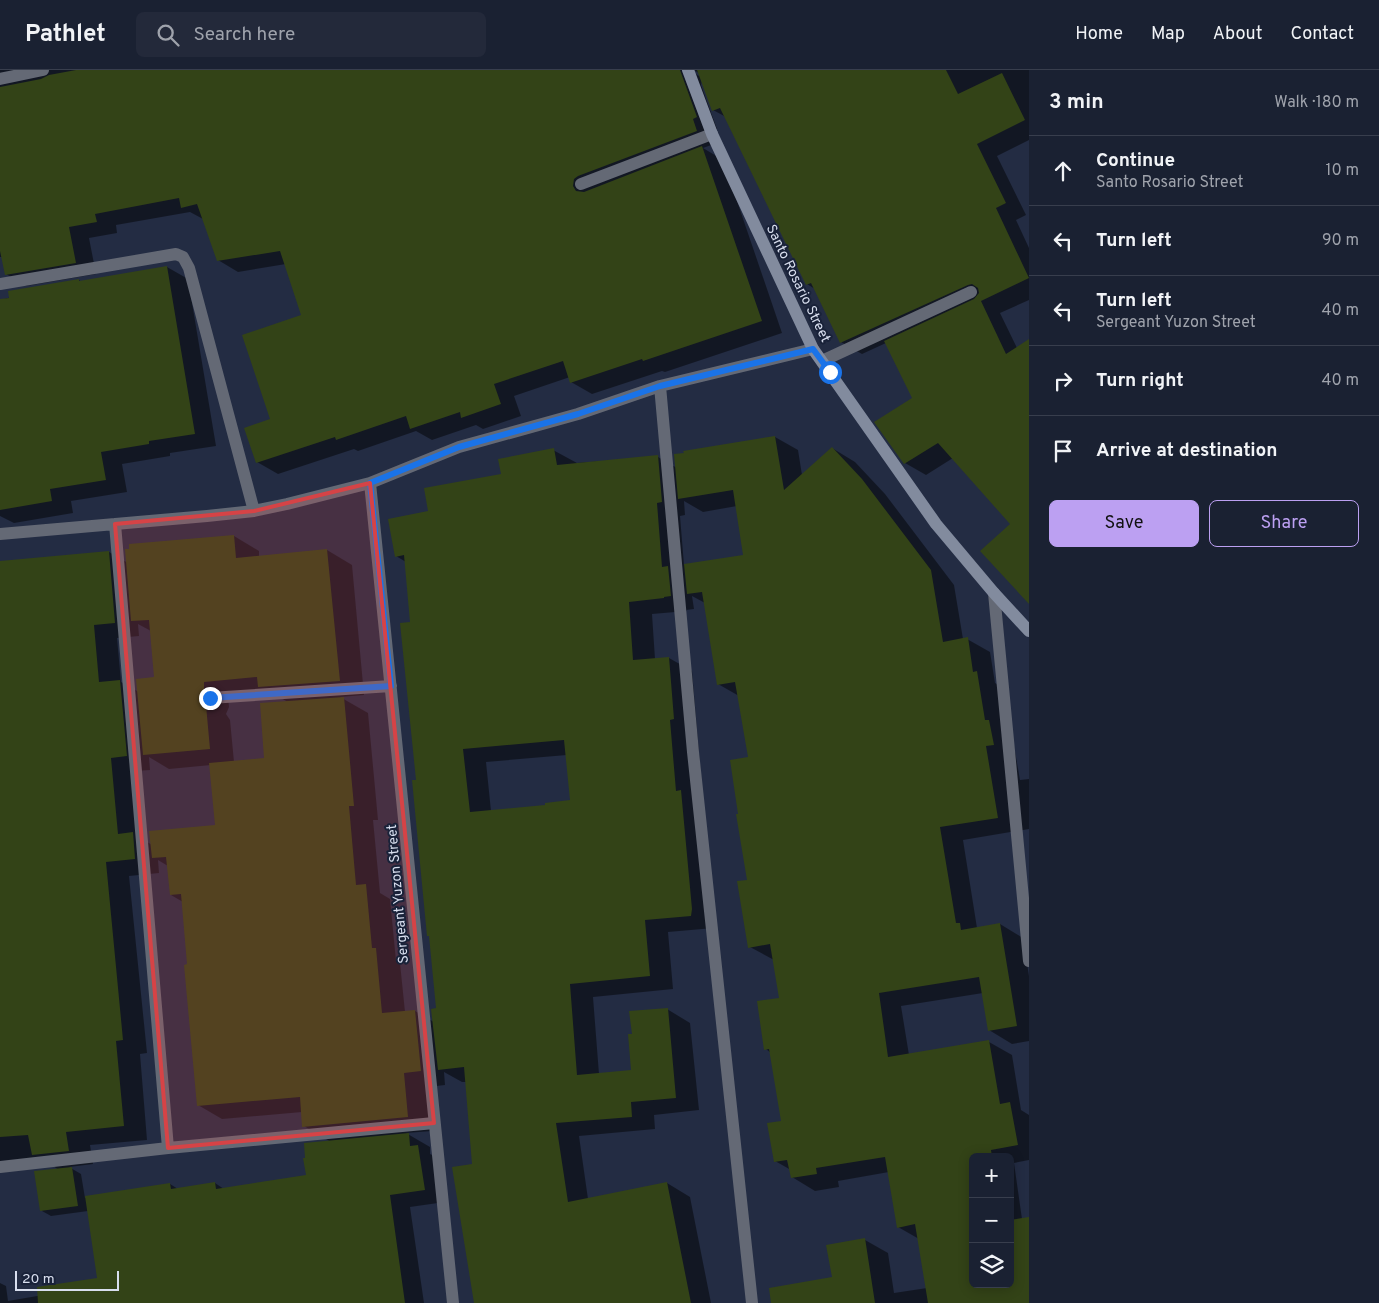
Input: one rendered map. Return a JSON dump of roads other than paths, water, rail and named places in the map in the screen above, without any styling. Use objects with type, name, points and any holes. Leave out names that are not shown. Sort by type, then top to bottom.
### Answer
[{"type":"street","points":[[0,79],[43,70]]},
{"type":"street","name":"Santo Rosario Street","points":[[688,70],[712,134],[813,349],[936,524],[994,593],[1029,630]]},
{"type":"street","points":[[581,184],[712,134]]},
{"type":"street","points":[[0,284],[176,254],[183,257],[189,268],[254,511]]},
{"type":"street","points":[[822,362],[971,292]]},
{"type":"street","points":[[0,534],[254,511],[316,498],[370,483],[459,447],[578,414],[660,386],[813,349]]},
{"type":"street","points":[[660,386],[696,780],[752,1303]]},
{"type":"street","name":"Sergeant Yuzon Street","points":[[370,483],[453,1303]]},
{"type":"street","points":[[114,524],[168,1148]]},
{"type":"street","points":[[994,593],[1029,961]]},
{"type":"street","points":[[210,698],[391,686]]},
{"type":"street","points":[[0,1167],[168,1148],[434,1123]]}]
